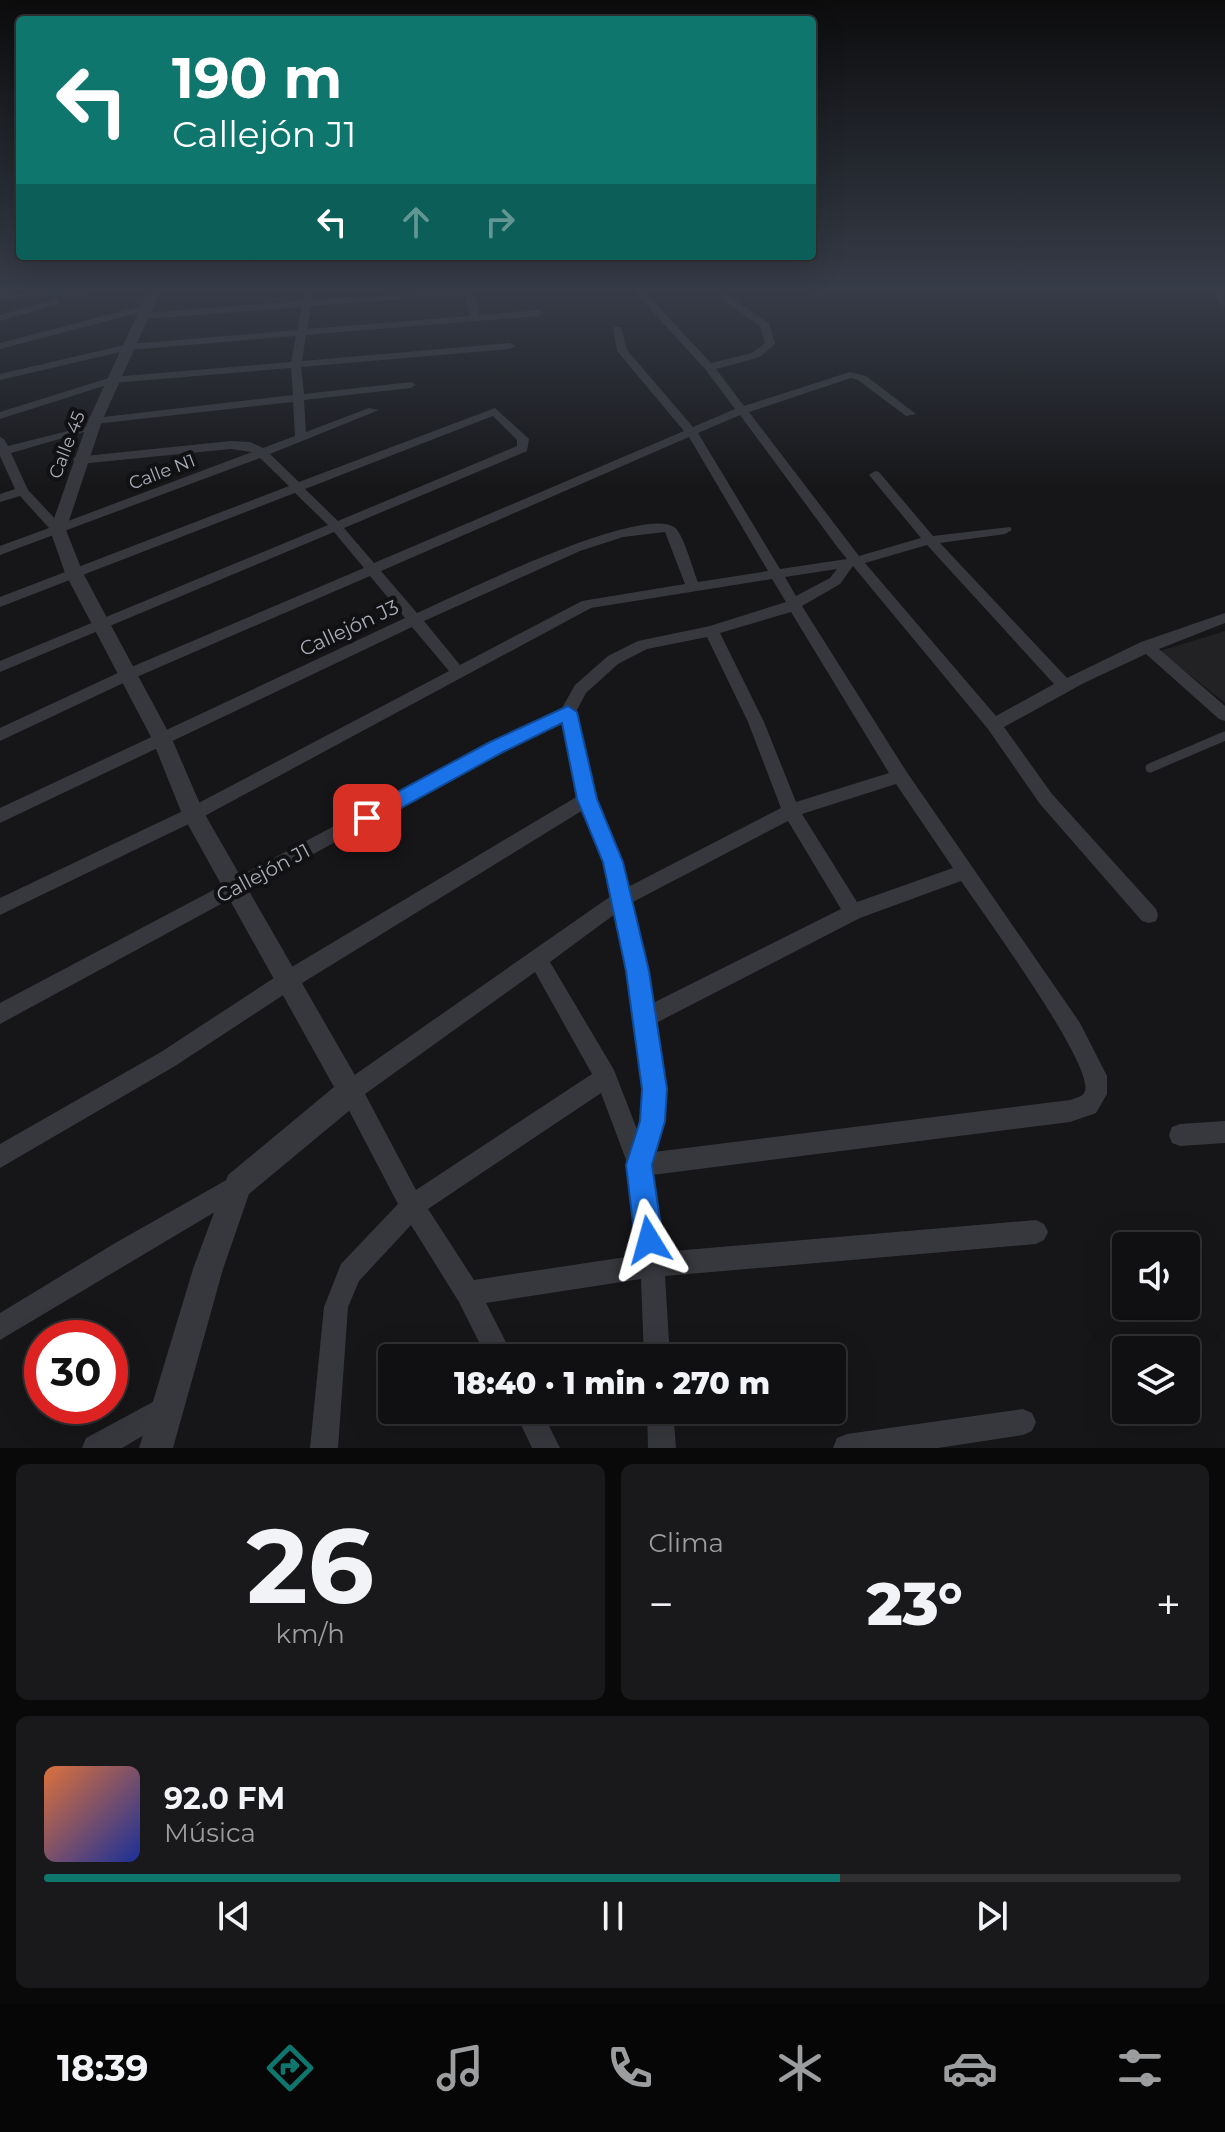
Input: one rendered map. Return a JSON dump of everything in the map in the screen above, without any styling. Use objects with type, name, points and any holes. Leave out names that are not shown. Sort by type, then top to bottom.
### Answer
[{"type":"street","points":[[0,377],[96,355]]},
{"type":"street","name":"Calle 45","points":[[58,530],[79,460],[125,355]]},
{"type":"street","points":[[298,355],[296,364],[301,438]]},
{"type":"street","points":[[0,416],[112,380],[408,355]]},
{"type":"street","points":[[625,355],[692,433],[829,663],[963,872],[1073,1030],[1096,1076],[1096,1094],[1088,1105],[1070,1111],[639,1165]]},
{"type":"street","points":[[698,355],[853,562],[994,725],[1046,799],[1149,915]]},
{"type":"street","points":[[709,367],[757,355]]},
{"type":"street","points":[[0,735],[127,675],[740,411],[850,375],[862,378],[910,414]]},
{"type":"street","points":[[411,385],[94,424],[1,448],[22,491],[58,530],[74,573],[162,739],[193,814],[351,1091],[412,1206],[468,1293],[494,1344]]},
{"type":"street","name":"Calle N1","points":[[0,551],[373,410]]},
{"type":"street","points":[[0,602],[495,411],[523,439],[523,448],[0,667]]},
{"type":"street","points":[[79,460],[231,445],[250,446],[262,453],[336,526],[458,672]]},
{"type":"street","points":[[875,475],[930,540],[1063,684]]},
{"type":"street","points":[[0,498],[22,491]]},
{"type":"street","name":"Callejón J3","points":[[0,816],[414,619],[585,546],[657,528],[672,531],[692,585]]},
{"type":"street","points":[[0,907],[193,814],[587,604],[853,562],[930,540],[1005,530]]},
{"type":"street","points":[[639,1165],[652,1121],[655,1089],[637,971],[613,862],[587,799],[568,712],[580,689],[613,660],[643,645],[711,631],[796,604],[835,581],[853,562]]},
{"type":"street","points":[[994,725],[1063,684],[1146,646],[1225,618]]},
{"type":"street","points":[[711,631],[756,722],[791,811],[853,912]]},
{"type":"street","points":[[1146,646],[1225,715]]},
{"type":"street","name":"Callejón J1","points":[[0,1014],[497,747],[568,712]]},
{"type":"street","points":[[0,1327],[238,1185],[351,1091],[621,899],[791,811],[900,776]]},
{"type":"street","points":[[0,1157],[168,1059],[287,981],[587,799]]},
{"type":"street","points":[[643,1019],[853,912],[963,872]]},
{"type":"street","points":[[538,959],[606,1077],[639,1165],[652,1265],[656,1344]]},
{"type":"street","points":[[324,1448],[336,1307],[350,1273],[412,1206],[606,1077]]},
{"type":"street","points":[[1180,1135],[1225,1132]]},
{"type":"street","points":[[156,1448],[208,1269],[238,1185]]},
{"type":"street","points":[[468,1293],[652,1265],[1036,1232]]},
{"type":"street","points":[[96,1448],[165,1409]]},
{"type":"street","points":[[847,1448],[1023,1422]]},
{"type":"street","points":[[534,1424],[546,1448]]},
{"type":"street","points":[[661,1424],[662,1448]]},
{"type":"lane","points":[[1150,768],[1225,736]]},
{"type":"shaded area","points":[[1225,631],[1225,703],[1160,651]]},
{"type":"route","points":[[367,818],[568,712],[587,799],[613,862],[637,971],[655,1089],[652,1121],[639,1165],[649,1240]]}]
